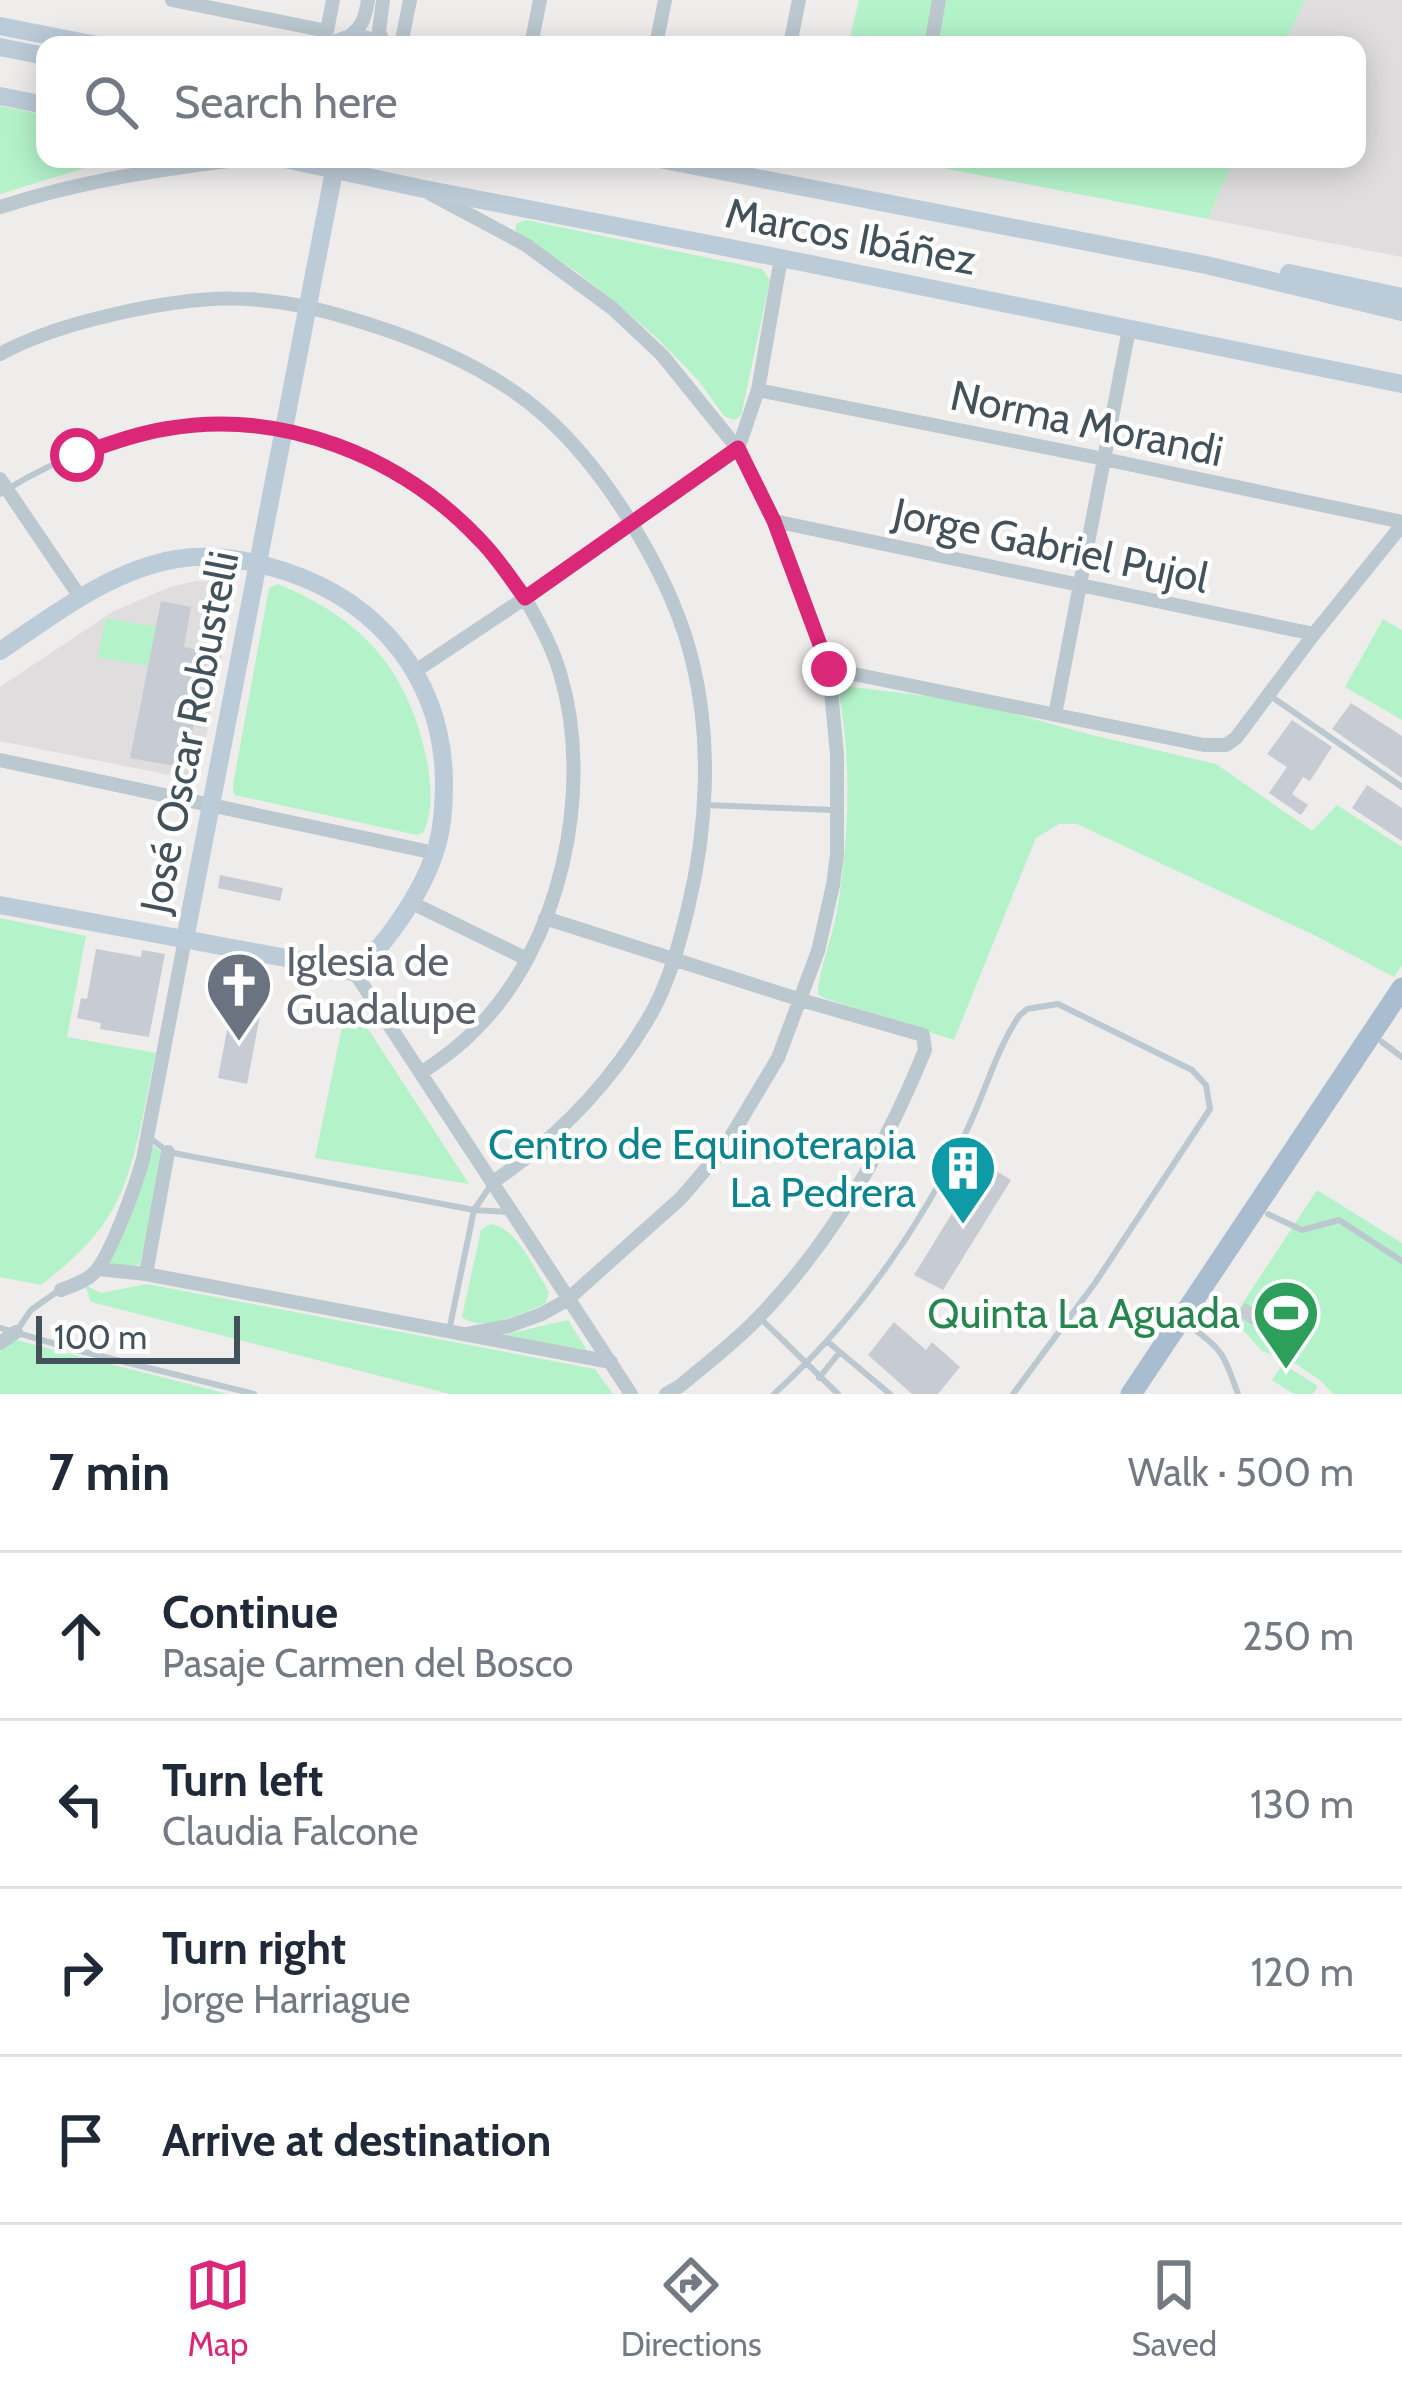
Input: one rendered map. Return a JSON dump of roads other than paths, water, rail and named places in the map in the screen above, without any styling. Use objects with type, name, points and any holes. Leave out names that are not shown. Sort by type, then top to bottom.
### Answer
[{"type":"main road","points":[[1131,1394],[1402,988]]},
{"type":"main road","points":[[1148,1394],[1402,1012]]},
{"type":"street","points":[[172,0],[203,3],[327,36]]},
{"type":"street","points":[[333,0],[335,36]]},
{"type":"street","points":[[341,36],[359,30],[368,0]]},
{"type":"street","points":[[380,36],[383,0]]},
{"type":"street","points":[[403,36],[410,0]]},
{"type":"street","points":[[533,36],[540,0]]},
{"type":"street","points":[[658,36],[665,0]]},
{"type":"street","points":[[792,36],[799,0]]},
{"type":"street","points":[[933,36],[939,0]]},
{"type":"street","points":[[0,26],[51,36]]},
{"type":"street","points":[[0,47],[36,54]]},
{"type":"street","points":[[0,96],[36,104]]},
{"type":"street","points":[[0,207],[58,188],[165,168]]},
{"type":"street","name":"José Oscar Robustelli","points":[[99,1269],[134,1189],[147,1136],[334,168]]},
{"type":"street","name":"Marcos Ibáñez","points":[[349,168],[419,188],[1402,384]]},
{"type":"street","points":[[705,168],[1206,265],[1402,312]]},
{"type":"street","points":[[755,168],[1402,296]]},
{"type":"street","points":[[419,188],[526,245],[612,308],[662,355],[738,448],[774,521],[829,669],[837,755],[833,885],[818,951],[778,1058],[724,1148],[681,1198],[567,1300],[509,1326],[467,1334]]},
{"type":"street","points":[[416,670],[738,448],[758,390],[781,258]]},
{"type":"street","points":[[0,354],[34,336],[161,303],[221,296],[308,305],[433,348],[513,392],[547,418],[632,523],[668,592],[693,664],[705,805],[693,887],[674,960],[651,1015],[617,1066],[535,1154],[493,1182]]},
{"type":"street","points":[[1055,715],[1129,329]]},
{"type":"street","name":"Norma Morandi","points":[[758,390],[1402,524]]},
{"type":"street","points":[[2,488],[80,597]]},
{"type":"street","name":"Jorge Gabriel Pujol","points":[[774,521],[1314,634]]},
{"type":"street","points":[[829,669],[1226,746],[1402,524]]},
{"type":"street","points":[[0,651],[80,597],[138,570],[179,558],[214,556],[260,563],[308,578],[374,620],[416,670],[435,721],[443,758],[444,809],[435,854],[410,902],[374,956],[355,973]]},
{"type":"street","points":[[421,1073],[476,1030],[527,959],[563,866],[572,813],[574,751],[560,673],[550,643],[525,598]]},
{"type":"street","points":[[0,760],[435,854]]},
{"type":"street","points":[[410,902],[527,959]]},
{"type":"street","points":[[0,905],[355,973],[631,1394]]},
{"type":"street","points":[[545,918],[923,1035],[925,1050],[908,1092],[856,1192],[816,1249],[759,1317],[666,1394]]},
{"type":"street","points":[[146,1274],[168,1151]]},
{"type":"street","points":[[61,1290],[99,1269],[146,1274],[611,1362]]},
{"type":"street","points":[[0,1343],[8,1330]]},
{"type":"lane","points":[[2,488],[77,455],[168,428],[227,424],[285,430],[358,453],[400,473],[437,499],[482,542],[525,598]]},
{"type":"lane","points":[[1269,695],[1402,787]]},
{"type":"lane","points":[[705,805],[838,810]]},
{"type":"lane","points":[[774,1394],[885,1272],[930,1202],[1019,1016],[1027,1009],[1058,1004],[1192,1070],[1206,1085],[1210,1108],[1095,1283],[1013,1394]]},
{"type":"lane","points":[[1382,1042],[1402,1057]]},
{"type":"lane","points":[[147,1136],[168,1151],[473,1210],[512,1212]]},
{"type":"lane","points":[[449,1331],[473,1210],[493,1182]]},
{"type":"lane","points":[[1268,1214],[1302,1230],[1339,1220],[1402,1261]]},
{"type":"lane","points":[[8,1330],[40,1301],[61,1290]]},
{"type":"lane","points":[[759,1317],[838,1394]]},
{"type":"lane","points":[[1192,1328],[1223,1353],[1238,1394]]},
{"type":"lane","points":[[8,1330],[254,1394]]},
{"type":"lane","points":[[827,1341],[890,1394]]},
{"type":"lane","points":[[819,1378],[839,1352]]},
{"type":"place","name":"Iglesia de Guadalupe","points":[[239,1044]]},
{"type":"place","name":"Centro de Equinoterapia La Pedrera","points":[[963,1227]]},
{"type":"place","name":"Quinta La Aguada","points":[[1286,1372]]}]
